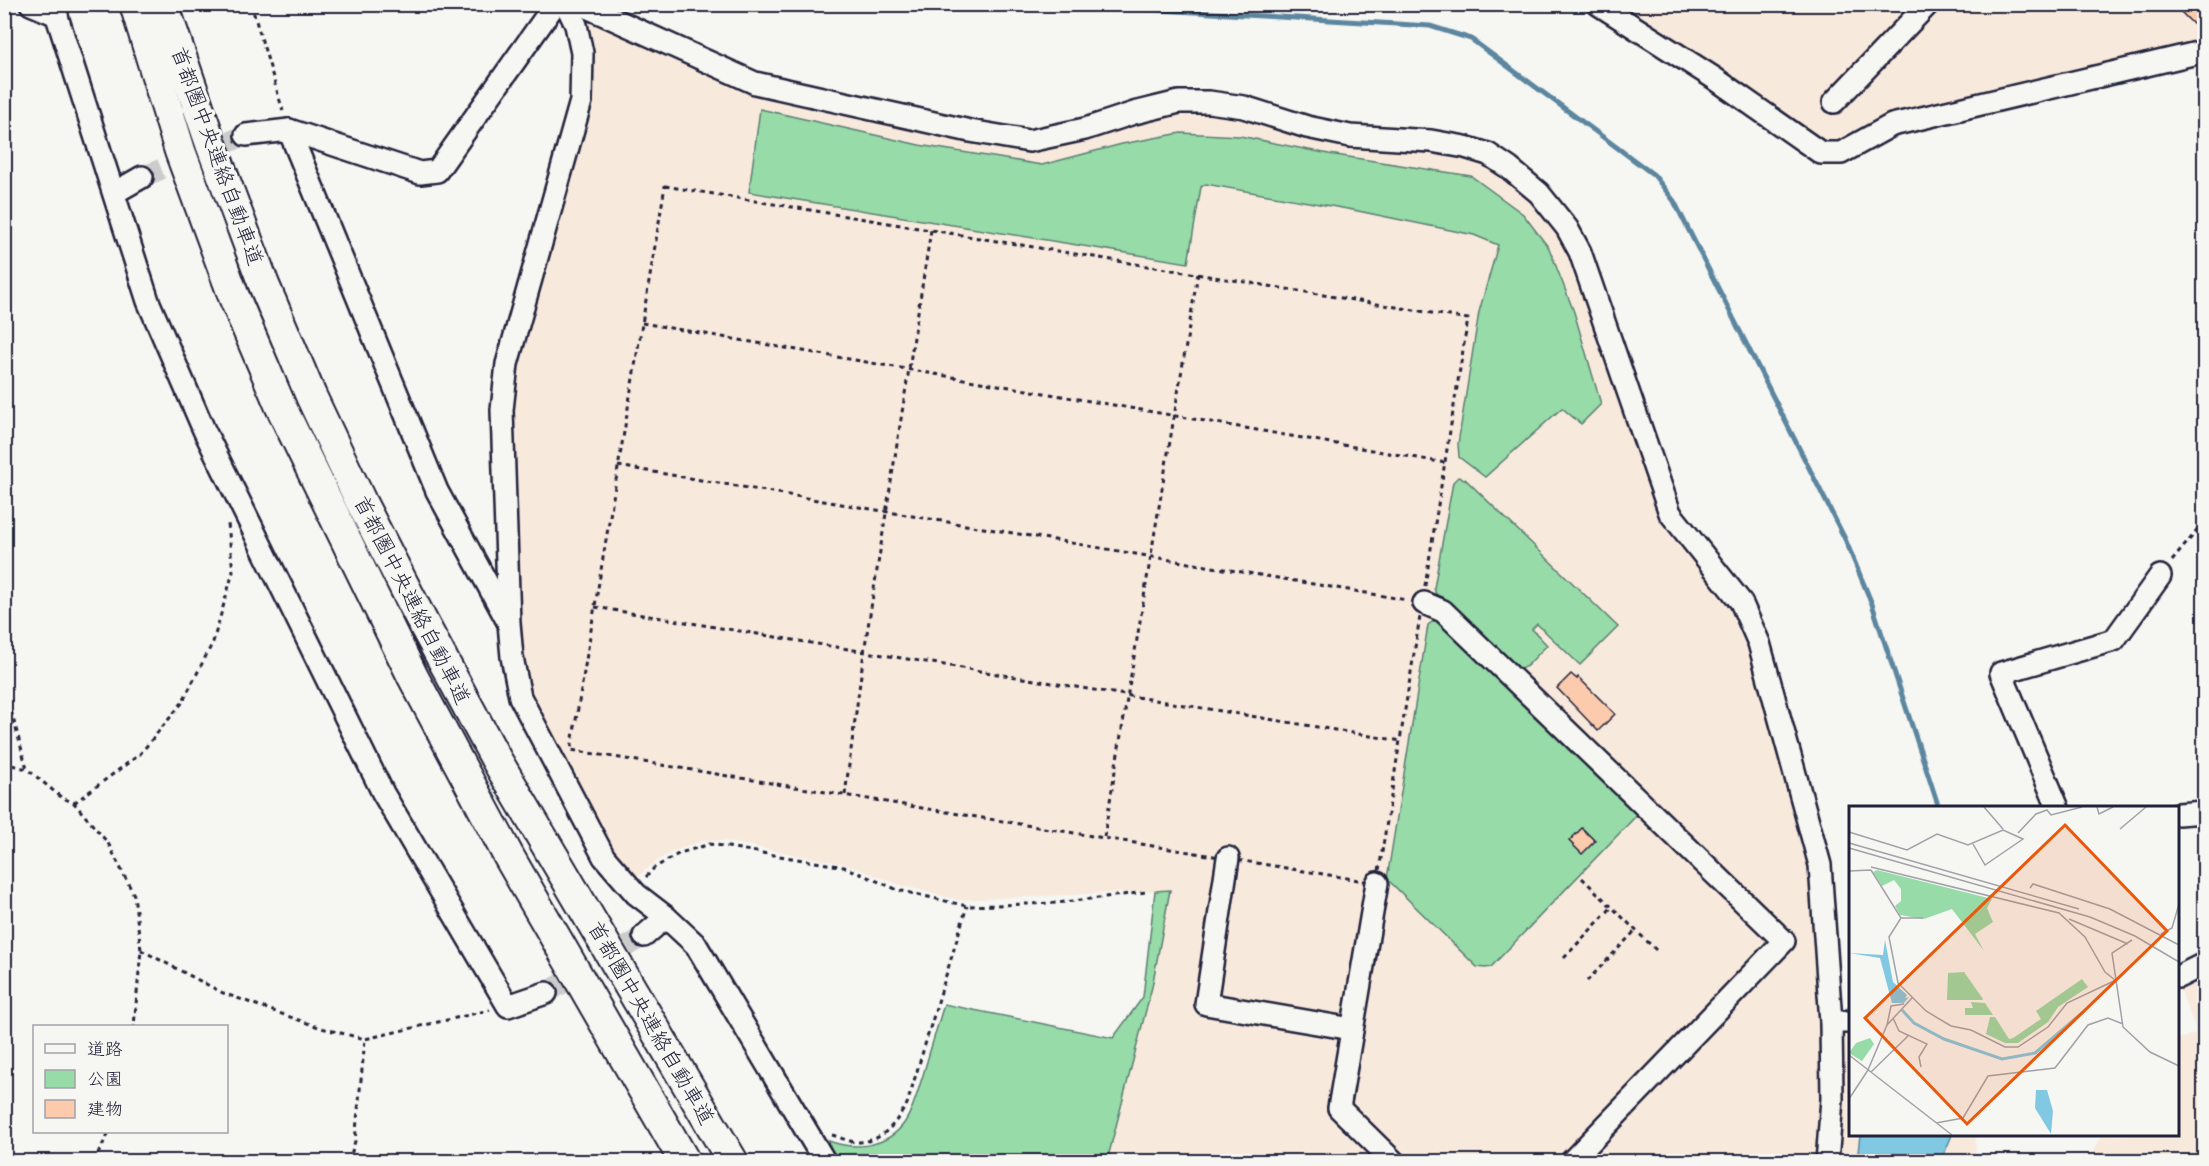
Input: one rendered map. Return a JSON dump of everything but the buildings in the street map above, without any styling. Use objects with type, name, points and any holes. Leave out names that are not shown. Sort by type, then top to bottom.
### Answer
[{"type":"highway","name":"首都圏中央連絡自動車道","points":[[135,4],[180,151],[234,297],[281,407],[412,677],[492,825],[685,1161]]},
{"type":"highway","name":"首都圏中央連絡自動車道","points":[[163,4],[210,144],[264,285],[311,396],[361,502],[496,759],[733,1161]]},
{"type":"street","points":[[31,4],[55,10],[148,301],[204,430],[382,793],[508,1006],[546,993]]},
{"type":"street","points":[[246,135],[289,130],[420,173],[437,171],[555,4]]},
{"type":"street","points":[[566,4],[576,25],[582,53],[581,102],[507,364],[502,410],[509,623],[512,657],[520,697],[604,857],[636,894],[666,917],[696,945],[825,1161]]},
{"type":"street","points":[[580,4],[755,83],[970,131],[1029,141],[1085,129],[1134,113],[1179,102],[1209,102],[1244,107],[1307,127],[1350,136],[1431,141],[1465,147],[1488,154],[1539,193],[1567,228],[1580,252],[1670,513],[1741,602],[1759,643],[1820,865],[1841,1022],[1827,1161]]},
{"type":"street","points":[[1598,4],[1714,78],[1800,141],[1821,153],[1841,153],[1892,125],[2197,53],[2205,54]]},
{"type":"street","points":[[1834,102],[1928,4]]},
{"type":"street","points":[[289,130],[437,491],[509,623]]},
{"type":"street","points":[[114,193],[142,177]]},
{"type":"street","points":[[2058,806],[2001,673],[2114,640],[2160,576]]},
{"type":"street","points":[[1424,603],[1443,611],[1784,941],[1570,1161]]},
{"type":"street","points":[[2179,814],[2205,812]]},
{"type":"street","points":[[1228,858],[1206,1004],[1352,1029]]},
{"type":"street","points":[[1377,883],[1339,1108],[1394,1161]]},
{"type":"street","points":[[644,936],[666,917]]},
{"type":"street","points":[[2179,977],[2205,964]]},
{"type":"path","points":[[251,4],[289,130]]},
{"type":"path","points":[[1198,273],[1149,555],[1104,837],[571,750],[665,186],[1198,273],[1468,319],[1377,883]]},
{"type":"path","points":[[845,795],[864,652],[931,229]]},
{"type":"path","points":[[642,323],[1446,463]]},
{"type":"path","points":[[618,466],[1424,603]]},
{"type":"path","points":[[74,802],[140,754],[182,703],[213,642],[233,572],[228,517]]},
{"type":"path","points":[[2160,576],[2205,522]]},
{"type":"path","points":[[595,607],[1401,741]]},
{"type":"path","points":[[4,685],[27,769]]},
{"type":"path","points":[[4,763],[27,769],[60,797],[74,802],[108,843],[134,895],[141,950],[134,1025]]},
{"type":"path","points":[[636,894],[654,868],[680,853],[710,844],[844,867],[898,890],[967,906],[1057,903],[1146,892]]},
{"type":"path","points":[[1582,878],[1656,950]]},
{"type":"path","points":[[807,1132],[828,1134],[859,1143],[876,1139],[893,1127],[908,1104],[967,906]]},
{"type":"path","points":[[1564,958],[1612,907]]},
{"type":"path","points":[[1587,981],[1636,930]]},
{"type":"path","points":[[141,950],[223,993],[321,1028],[365,1039],[508,1006]]},
{"type":"path","points":[[349,1161],[355,1141],[365,1039]]},
{"type":"path","points":[[94,1161],[108,1133]]},
{"type":"shaded area","points":[[1613,5],[2204,5],[2204,47],[1830,145],[1820,144]]},
{"type":"shaded area","points":[[592,20],[733,82],[997,145],[1161,114],[1203,110],[1445,152],[1476,159],[1505,174],[1533,198],[1552,223],[1573,261],[1660,515],[1732,605],[1749,641],[1811,864],[1822,1034],[1849,1033],[1849,1136],[1976,1136],[1975,1154],[1984,1161],[1107,1161],[1152,987],[1170,890],[959,900],[900,885],[845,864],[724,841],[702,841],[681,848],[663,857],[634,879],[610,847],[526,682],[515,594],[511,387],[549,245],[583,26]]},
{"type":"shaded area","points":[[2204,974],[2204,1161],[2088,1162],[2101,1136],[2179,1136],[2179,1039],[2198,1033],[2179,986]]},
{"type":"green space","points":[[760,109],[919,145],[1042,165],[1122,144],[1181,133],[1240,136],[1329,154],[1471,176],[1523,214],[1549,248],[1574,312],[1601,404],[1581,424],[1562,408],[1485,477],[1459,457],[1458,444],[1479,312],[1498,245],[1474,235],[1353,210],[1206,184],[1201,187],[1188,263],[749,192]]},
{"type":"green space","points":[[1458,477],[1465,479],[1618,627],[1580,665],[1537,624],[1532,629],[1547,645],[1527,666],[1516,671],[1436,594],[1434,588],[1453,482]]},
{"type":"green space","points":[[1435,620],[1440,621],[1634,808],[1636,816],[1491,967],[1485,968],[1477,967],[1387,879],[1428,625]]},
{"type":"green space","points":[[1170,890],[1152,987],[1107,1161],[832,1161],[822,1145],[826,1140],[847,1145],[869,1145],[889,1137],[905,1122],[916,1099],[944,1004],[1113,1038],[1143,997],[1155,891]]},
{"type":"water","points":[[1860,1136],[1952,1136],[1941,1161],[1857,1161]]},
{"type":"waterway","points":[[1060,4],[1430,26],[1471,39],[1654,175],[1674,201],[1845,539],[1872,604],[1938,806]]},
{"type":"tunnel","points":[[142,177],[246,135]]},
{"type":"tunnel","points":[[546,993],[644,936]]}]
